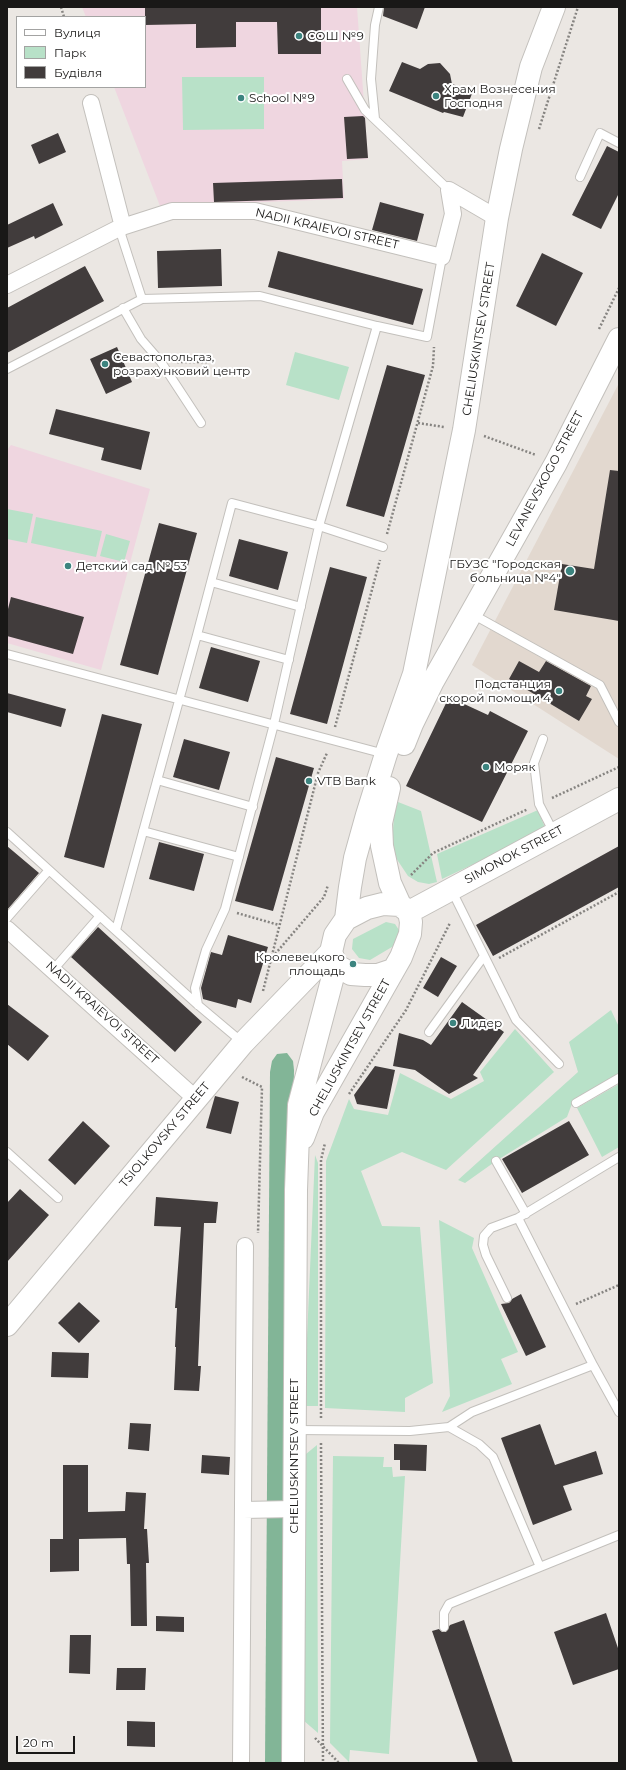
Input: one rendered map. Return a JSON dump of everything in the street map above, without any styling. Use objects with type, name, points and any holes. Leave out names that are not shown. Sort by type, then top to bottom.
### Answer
[{"type":"main road","name":"CHELIUSKINTSEV STREET","points":[[423,678],[497,218],[531,67],[554,7]]},
{"type":"main road","name":"LEVANEVSKOGO STREET","points":[[404,908],[390,883],[382,846],[381,823],[386,795],[412,724],[423,678],[471,614],[556,463],[619,339]]},
{"type":"main road","points":[[346,919],[367,908],[383,904],[404,908],[411,922],[407,945],[393,970],[378,975],[365,976],[351,974],[333,958],[335,935],[346,919],[355,858],[386,754],[423,678]]},
{"type":"main road","name":"SIMONOK STREET","points":[[404,908],[450,888],[619,799]]},
{"type":"main road","name":"CHELIUSKINTSEV STREET","points":[[293,1763],[293,1509],[296,1190],[299,1105],[333,958]]},
{"type":"main road","name":"TSIOLKOVSKY STREET","points":[[10,1313],[243,1043],[333,958]]},
{"type":"main road","name":"CHELIUSKINTSEV STREET","points":[[298,1150],[313,1112],[393,970]]},
{"type":"street","points":[[91,103],[121,228]]},
{"type":"street","points":[[449,190],[497,218]]},
{"type":"street","points":[[442,257],[453,214],[449,190]]},
{"type":"street","name":"NADII KRAIEVOI STREET","points":[[7,285],[121,228],[172,211],[254,211],[442,257]]},
{"type":"street","name":"NADII KRAIEVOI STREET","points":[[7,929],[195,1098]]},
{"type":"street","points":[[241,1763],[245,1246]]},
{"type":"street","points":[[243,1510],[293,1509]]},
{"type":"lane","points":[[375,119],[372,79],[375,25],[379,7]]},
{"type":"lane","points":[[347,79],[365,110],[449,190]]},
{"type":"lane","points":[[580,177],[600,133],[619,143]]},
{"type":"lane","points":[[121,228],[142,299]]},
{"type":"lane","points":[[7,369],[142,299],[260,296],[377,326],[427,337],[442,257]]},
{"type":"lane","points":[[124,308],[141,339],[161,362],[201,423]]},
{"type":"lane","points":[[198,1005],[195,988],[206,950],[225,909],[274,724],[319,526],[377,326]]},
{"type":"lane","points":[[224,496],[232,502],[319,526],[383,547]]},
{"type":"lane","points":[[116,930],[232,502]]},
{"type":"lane","points":[[211,582],[301,607]]},
{"type":"lane","points":[[471,614],[600,685],[619,722]]},
{"type":"lane","points":[[197,635],[289,660]]},
{"type":"lane","points":[[7,654],[180,698],[386,754]]},
{"type":"lane","points":[[544,739],[534,763],[539,804],[554,834]]},
{"type":"lane","points":[[157,780],[253,807]]},
{"type":"lane","points":[[143,831],[239,856]]},
{"type":"lane","points":[[7,832],[198,1005],[243,1043]]},
{"type":"lane","points":[[7,918],[49,870]]},
{"type":"lane","points":[[450,888],[516,1020],[559,1064]]},
{"type":"lane","points":[[53,970],[100,916]]},
{"type":"lane","points":[[429,1032],[486,960]]},
{"type":"lane","points":[[576,1103],[619,1078]]},
{"type":"lane","points":[[7,1152],[58,1198]]},
{"type":"lane","points":[[507,1298],[486,1255],[483,1245],[484,1236],[492,1228],[526,1214],[619,1157]]},
{"type":"lane","points":[[496,1162],[526,1214]]},
{"type":"lane","points":[[518,1218],[593,1365],[619,1412]]},
{"type":"lane","points":[[294,1430],[410,1432],[449,1427],[472,1412],[593,1365]]},
{"type":"lane","points":[[449,1427],[479,1444],[493,1457],[540,1567]]},
{"type":"lane","points":[[444,1627],[444,1613],[449,1604],[619,1535]]},
{"type":"path","points":[[537,135],[578,7]]},
{"type":"path","points":[[225,909],[279,925],[318,773],[332,740],[433,366],[435,339],[427,337]]},
{"type":"path","points":[[161,362],[209,362]]},
{"type":"path","points":[[476,433],[536,456],[533,462]]},
{"type":"path","points":[[411,875],[433,853],[619,767]]},
{"type":"path","points":[[269,961],[324,897],[329,882]]},
{"type":"path","points":[[486,960],[619,892]]},
{"type":"path","points":[[348,1095],[406,1010],[450,923]]},
{"type":"path","points":[[237,1074],[262,1087],[258,1243],[245,1246]]},
{"type":"path","points":[[323,1763],[321,1160],[327,1137]]},
{"type":"path","points":[[565,1309],[619,1285]]},
{"type":"shaded area","name":"School №9","points":[[82,7],[357,7],[368,159],[342,161],[344,199],[160,206],[114,88],[146,88],[146,16],[86,16]]},
{"type":"shaded area","name":"ГБУЗС \"Городская больница №4\"","points":[[619,383],[619,759],[472,665]]},
{"type":"shaded area","name":"Детский сад № 53","points":[[11,445],[150,489],[101,670],[7,643],[7,450]]},
{"type":"green space","points":[[182,77],[264,77],[264,129],[183,130]]},
{"type":"green space","points":[[295,352],[349,367],[339,400],[286,385]]},
{"type":"green space","points":[[7,509],[33,514],[27,543],[7,539]]},
{"type":"green space","points":[[36,517],[102,531],[96,557],[31,543]]},
{"type":"green space","points":[[106,534],[130,541],[124,562],[100,556]]},
{"type":"green space","points":[[398,802],[421,811],[437,882],[429,884],[418,882],[408,876],[396,858],[393,846],[393,830],[394,816]]},
{"type":"green space","points":[[538,810],[546,830],[442,879],[437,854]]},
{"type":"green space","points":[[386,922],[395,924],[399,930],[400,935],[397,944],[370,960],[359,958],[352,949],[353,939]]},
{"type":"green space","points":[[611,1010],[619,1027],[619,1074],[573,1101],[567,1117],[496,1161],[465,1183],[458,1180],[578,1072],[569,1042]]},
{"type":"green space","points":[[515,1029],[554,1072],[446,1170],[402,1152],[361,1171],[382,1226],[420,1227],[433,1383],[405,1398],[405,1412],[325,1408],[326,1161],[349,1099],[354,1109],[388,1115],[400,1073],[451,1099],[484,1081],[480,1072]]},
{"type":"green space","points":[[287,1053],[293,1061],[294,1070],[284,1763],[265,1763],[270,1072],[272,1061],[277,1054]]},
{"type":"green space","points":[[619,1084],[619,1147],[602,1157],[577,1108]]},
{"type":"green space","points":[[315,1155],[318,1163],[318,1406],[304,1406]]},
{"type":"green space","points":[[439,1220],[474,1238],[472,1248],[518,1352],[501,1359],[512,1384],[442,1412],[450,1396]]},
{"type":"green space","points":[[317,1445],[318,1733],[303,1720],[306,1454]]},
{"type":"green space","points":[[333,1456],[384,1457],[383,1467],[392,1467],[393,1477],[405,1476],[389,1754],[350,1750],[349,1762],[330,1743]]},
{"type":"building","name":"СОШ №9","points":[[145,7],[321,7],[321,54],[278,54],[277,22],[236,22],[236,47],[196,48],[196,24],[146,25]]},
{"type":"building","points":[[384,7],[425,7],[417,29],[383,16]]},
{"type":"building","name":"Храм Вознесения Господня","points":[[402,62],[420,69],[428,64],[440,63],[450,74],[452,84],[473,91],[463,117],[443,113],[389,91]]},
{"type":"building","points":[[363,116],[365,118],[368,158],[347,159],[344,117]]},
{"type":"building","points":[[58,133],[66,152],[39,164],[31,145]]},
{"type":"building","points":[[607,146],[619,152],[619,193],[601,229],[572,215]]},
{"type":"building","points":[[342,179],[343,198],[214,202],[213,183]]},
{"type":"building","points":[[380,202],[424,214],[417,241],[372,230]]},
{"type":"building","points":[[53,203],[63,225],[35,239],[34,236],[7,248],[7,225]]},
{"type":"building","points":[[221,249],[222,286],[158,288],[157,251]]},
{"type":"building","points":[[278,251],[423,289],[413,325],[268,287]]},
{"type":"building","points":[[542,253],[583,273],[556,326],[516,306]]},
{"type":"building","points":[[85,266],[104,301],[7,353],[7,308]]},
{"type":"building","points":[[117,347],[132,382],[106,394],[90,359]]},
{"type":"building","points":[[387,365],[425,375],[384,517],[346,506]]},
{"type":"building","points":[[56,409],[150,432],[141,470],[101,460],[104,448],[49,434]]},
{"type":"building","points":[[610,470],[619,471],[619,621],[554,610],[562,564],[594,569]]},
{"type":"building","points":[[159,523],[197,533],[158,675],[120,665]]},
{"type":"building","points":[[239,539],[288,552],[278,590],[229,576]]},
{"type":"building","points":[[330,567],[367,577],[327,724],[290,714]]},
{"type":"building","points":[[11,597],[84,617],[73,654],[7,636],[7,613]]},
{"type":"building","points":[[211,647],[260,661],[248,702],[199,688]]},
{"type":"building","name":"Подстанция скорой помощи 4","points":[[519,661],[539,672],[546,661],[591,686],[586,696],[592,699],[579,721],[509,679]]},
{"type":"building","points":[[7,693],[66,709],[61,727],[7,712]]},
{"type":"building","points":[[449,697],[488,715],[490,711],[528,731],[482,822],[406,786]]},
{"type":"building","points":[[102,714],[142,724],[104,868],[64,857]]},
{"type":"building","points":[[184,739],[230,752],[219,790],[173,777]]},
{"type":"building","points":[[276,757],[314,768],[273,911],[235,901]]},
{"type":"building","points":[[159,842],[204,854],[194,891],[149,879]]},
{"type":"building","points":[[7,846],[39,873],[7,910]]},
{"type":"building","points":[[619,846],[619,887],[493,956],[476,925]]},
{"type":"building","points":[[98,927],[202,1022],[175,1052],[71,957]]},
{"type":"building","points":[[228,935],[268,947],[251,1003],[238,999],[236,1008],[203,999],[201,988],[211,952],[222,955]]},
{"type":"building","points":[[441,957],[457,966],[438,997],[423,988]]},
{"type":"building","points":[[462,1002],[504,1032],[473,1075],[478,1078],[449,1094],[415,1070],[393,1066],[399,1033],[423,1040],[431,1045]]},
{"type":"building","points":[[7,1004],[49,1036],[28,1061],[7,1044]]},
{"type":"building","points":[[375,1066],[395,1070],[387,1109],[357,1104],[354,1095]]},
{"type":"building","points":[[215,1096],[239,1102],[231,1134],[206,1128]]},
{"type":"building","points":[[83,1121],[110,1146],[75,1185],[48,1160]]},
{"type":"building","points":[[569,1121],[589,1155],[522,1193],[502,1159]]},
{"type":"building","points":[[20,1189],[49,1215],[7,1262],[7,1203]]},
{"type":"building","points":[[156,1197],[218,1202],[216,1223],[204,1223],[198,1366],[201,1366],[199,1391],[174,1390],[177,1308],[175,1308],[181,1227],[154,1226]]},
{"type":"building","points":[[521,1294],[546,1347],[526,1356],[501,1304],[509,1303],[512,1299]]},
{"type":"building","points":[[79,1302],[100,1321],[79,1343],[58,1323]]},
{"type":"building","points":[[52,1352],[89,1353],[88,1378],[51,1377]]},
{"type":"building","points":[[130,1423],[151,1424],[149,1451],[128,1449]]},
{"type":"building","points":[[540,1424],[555,1465],[596,1451],[603,1474],[563,1486],[572,1510],[533,1525],[501,1438]]},
{"type":"building","points":[[394,1444],[427,1445],[426,1471],[400,1470],[400,1460],[394,1460]]},
{"type":"building","points":[[202,1455],[230,1457],[229,1475],[201,1473]]},
{"type":"building","points":[[63,1465],[88,1465],[88,1512],[125,1511],[126,1492],[146,1493],[144,1529],[147,1529],[149,1563],[146,1563],[147,1626],[131,1626],[130,1564],[127,1564],[126,1538],[79,1539],[79,1571],[50,1572],[50,1539],[63,1539]]},
{"type":"building","points":[[606,1613],[619,1651],[619,1669],[573,1685],[554,1632]]},
{"type":"building","points":[[156,1616],[184,1617],[184,1632],[156,1631]]},
{"type":"building","points":[[464,1620],[513,1763],[478,1763],[432,1631],[439,1629],[442,1632],[446,1632],[450,1625]]},
{"type":"building","points":[[70,1635],[91,1635],[90,1674],[69,1673]]},
{"type":"building","points":[[117,1668],[146,1668],[145,1690],[116,1690]]},
{"type":"building","points":[[127,1721],[155,1722],[155,1747],[127,1746]]},
{"type":"place","name":"СОШ №9","points":[[299,36]]},
{"type":"place","name":"Храм Вознесения Господня","points":[[436,96]]},
{"type":"place","name":"School №9","points":[[241,98]]},
{"type":"place","name":"Севастопольгаз, розрахунковий центр","points":[[105,364]]},
{"type":"place","name":"Детский сад № 53","points":[[68,566]]},
{"type":"place","name":"ГБУЗС \"Городская больница №4\"","points":[[570,571]]},
{"type":"place","name":"Подстанция скорой помощи 4","points":[[559,691]]},
{"type":"place","name":"Моряк","points":[[486,767]]},
{"type":"place","name":"VTB Bank","points":[[309,781]]},
{"type":"place","name":"Кролевецкого площадь","points":[[353,964]]},
{"type":"place","name":"Лидер","points":[[453,1023]]}]
